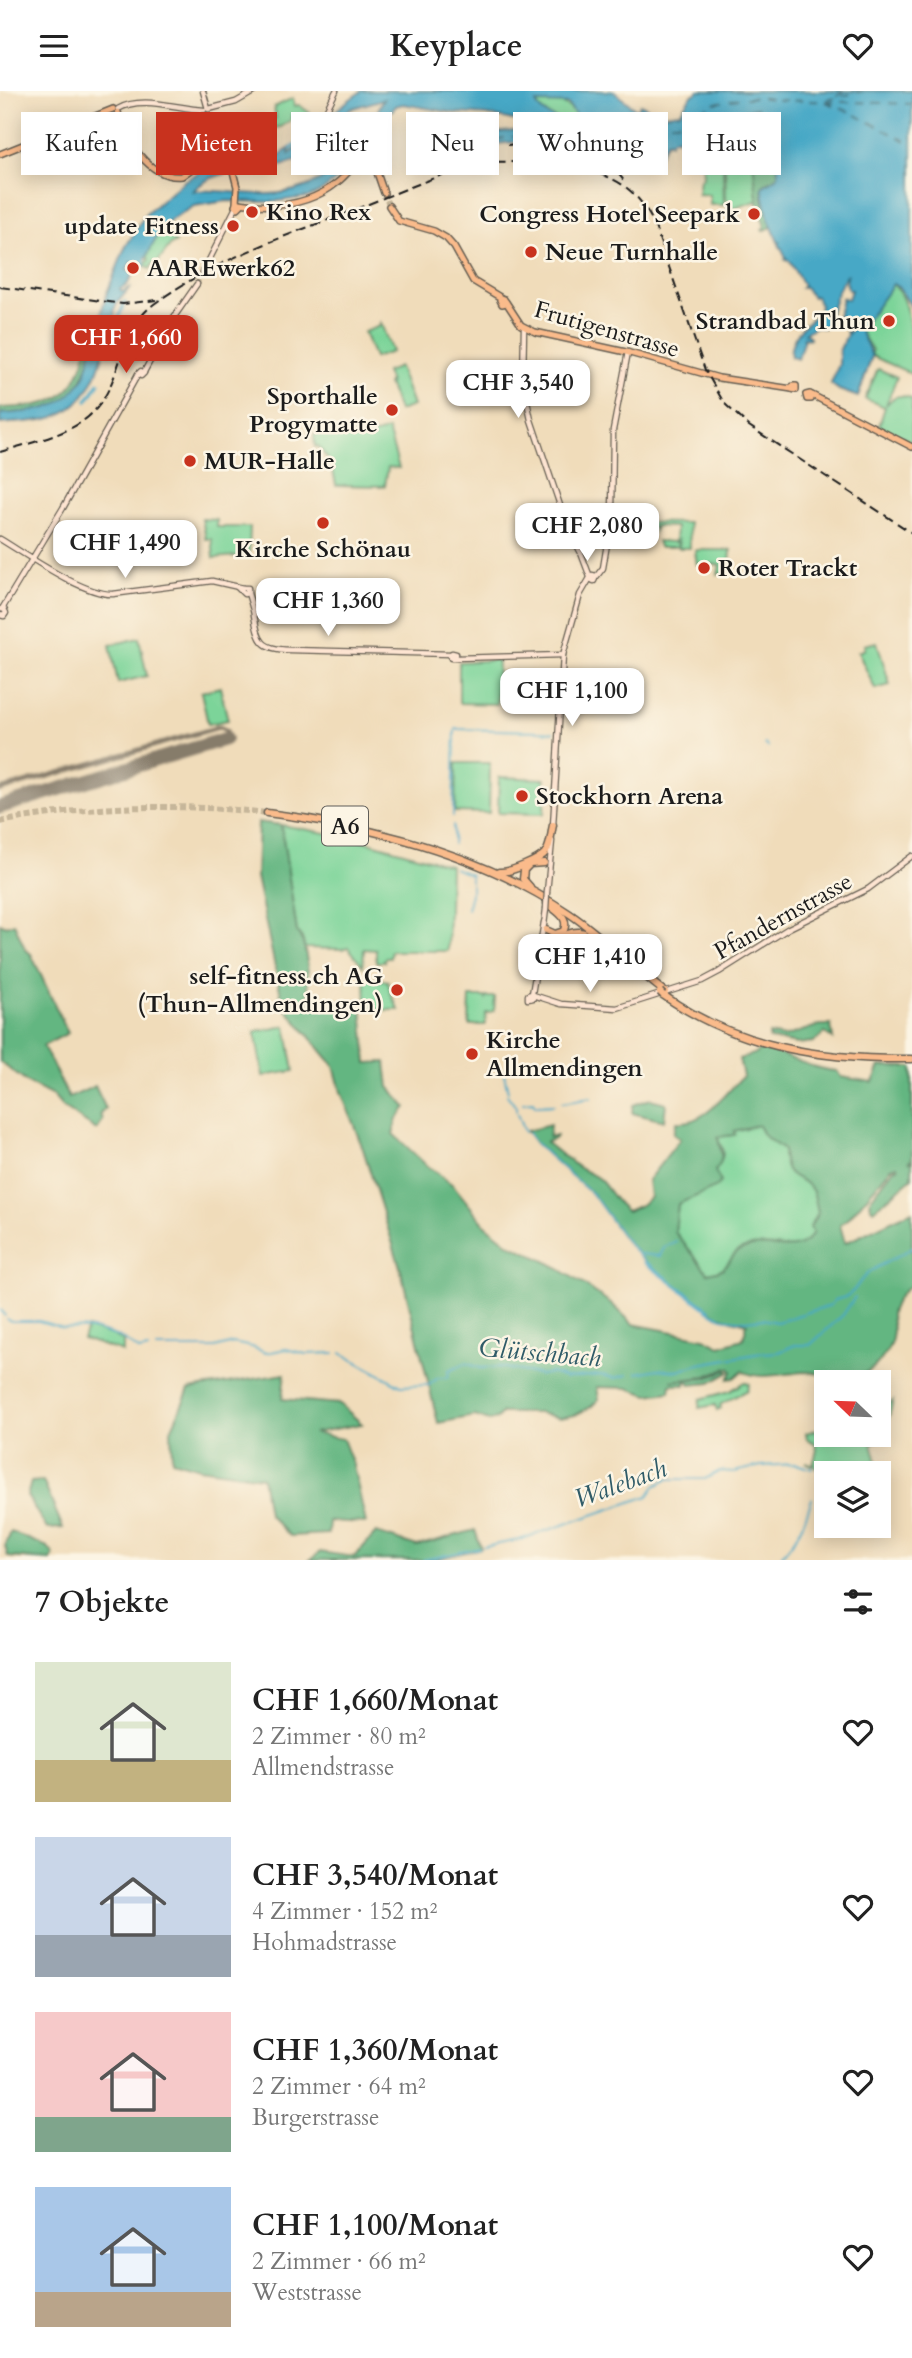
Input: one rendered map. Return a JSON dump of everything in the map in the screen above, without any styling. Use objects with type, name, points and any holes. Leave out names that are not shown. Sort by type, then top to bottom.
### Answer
[{"type":"highway","name":"A6","points":[[664,993],[589,927],[547,898],[481,867],[432,849],[368,831],[267,814],[346,829],[418,848],[547,898],[664,993],[714,1025],[768,1046],[827,1056],[912,1057]]},
{"type":"highway","points":[[546,934],[563,932],[566,926],[564,917],[547,898],[524,881],[524,870],[547,851],[553,825]]},
{"type":"highway","points":[[481,867],[504,873],[533,862],[547,864]]},
{"type":"highway","name":"A6","points":[[546,934],[579,930],[609,947]]},
{"type":"main road","points":[[203,91],[207,112]]},
{"type":"main road","points":[[115,112],[127,105],[148,104],[207,112],[236,102],[255,91]]},
{"type":"main road","points":[[328,112],[336,91]]},
{"type":"main road","points":[[2,155],[21,148]]},
{"type":"main road","points":[[142,155],[156,168]]},
{"type":"main road","points":[[203,272],[239,202],[234,175]]},
{"type":"main road","points":[[239,202],[272,204],[312,199],[345,175]]},
{"type":"main road","points":[[376,175],[384,193]]},
{"type":"main road","name":"Frutigenstrasse","points":[[454,249],[434,234],[397,222],[391,216],[389,206],[398,221],[439,233],[449,241],[454,249],[473,281],[502,300],[525,330],[628,352],[724,379],[792,388],[912,447]]},
{"type":"main road","points":[[3,612],[31,557],[176,313],[197,284]]},
{"type":"main road","points":[[525,330],[523,381],[531,420],[565,523],[592,577]]},
{"type":"main road","points":[[539,956],[546,934],[547,864],[552,847],[563,655],[567,633],[583,587],[603,565],[612,512],[613,428],[628,352]]},
{"type":"main road","points":[[0,539],[100,594],[210,581],[243,591],[250,600],[259,638],[272,648],[444,654],[463,657],[563,655]]},
{"type":"main road","points":[[547,864],[552,847]]},
{"type":"main road","name":"Pfandernstrasse","points":[[539,956],[532,995],[561,1004],[617,1008],[702,981],[784,931],[863,891],[912,856]]},
{"type":"main road","points":[[539,956],[546,934]]},
{"type":"main road","points":[[540,946],[546,934]]},
{"type":"green space","points":[[293,98],[294,106],[299,105],[308,112],[291,112],[291,120],[277,127],[277,112],[274,107]]},
{"type":"green space","points":[[536,103],[560,103],[574,112],[544,112]]},
{"type":"green space","points":[[757,108],[758,112],[738,112]]},
{"type":"green space","points":[[703,175],[723,175],[724,205],[710,205],[710,195],[698,194],[700,179]]},
{"type":"green space","points":[[725,175],[755,175],[759,206],[756,201],[729,210]]},
{"type":"green space","points":[[755,175],[778,175],[768,183],[769,189],[767,186],[768,182],[762,187],[763,200],[772,227],[763,231],[765,227],[758,206]]},
{"type":"green space","points":[[162,230],[176,242],[150,269],[145,266],[149,259],[146,254]]},
{"type":"green space","name":"Strandbad Thun","points":[[893,284],[907,313],[912,374],[872,356],[872,350],[860,331]]},
{"type":"green space","points":[[380,321],[392,352],[374,358],[364,332],[380,326]]},
{"type":"green space","points":[[98,322],[85,373],[71,394],[43,410],[0,414],[0,408],[45,403],[66,392],[81,369],[91,332]]},
{"type":"green space","points":[[399,367],[413,406],[399,411],[386,372]]},
{"type":"green space","points":[[878,369],[897,377],[886,405],[898,396],[912,399],[912,442],[879,426],[885,407],[865,399]]},
{"type":"green space","points":[[388,430],[399,468],[388,467],[385,486],[336,485],[332,465],[318,446],[315,447],[314,434],[376,434]]},
{"type":"green space","points":[[202,519],[217,520],[217,527],[250,527],[249,555],[214,558],[212,539],[206,539]]},
{"type":"green space","points":[[612,522],[689,523],[690,548],[679,548],[678,538],[677,547],[659,547],[657,541],[675,542],[676,527],[656,526],[654,531],[653,527],[633,526],[632,531],[631,526],[613,526],[612,546],[608,546]]},
{"type":"green space","points":[[149,530],[152,550],[121,554],[118,534]]},
{"type":"green space","points":[[731,550],[726,573],[718,574],[720,564],[697,565],[695,551]]},
{"type":"green space","points":[[139,638],[147,676],[118,683],[110,645]]},
{"type":"green space","points":[[877,642],[890,685],[875,689],[858,652],[865,649],[864,645]]},
{"type":"green space","points":[[498,660],[497,704],[459,703],[459,662]]},
{"type":"green space","points":[[582,684],[588,684],[588,689],[600,689],[599,704],[567,702],[568,688],[581,688]]},
{"type":"green space","points":[[220,687],[228,720],[208,724],[201,692]]},
{"type":"green space","points":[[456,763],[490,763],[489,813],[455,812]]},
{"type":"green space","name":"Stockhorn Arena","points":[[499,777],[545,779],[544,814],[498,813]]},
{"type":"green space","points":[[258,822],[281,825],[297,932],[306,957],[309,1007],[362,1008],[367,1063],[386,1062],[389,1087],[406,1107],[397,1119],[393,1134],[425,1164],[453,1185],[486,1226],[509,1244],[551,1264],[583,1284],[612,1304],[633,1324],[704,1338],[720,1346],[743,1339],[747,1324],[718,1316],[649,1265],[626,1241],[593,1195],[535,1143],[526,1131],[550,1125],[549,1137],[556,1136],[546,1142],[576,1166],[600,1180],[627,1211],[643,1204],[650,1197],[648,1180],[680,1139],[673,1134],[676,1122],[696,1119],[713,1107],[743,1076],[739,1059],[757,1053],[759,1047],[837,1071],[841,1077],[873,1082],[880,1066],[912,1067],[912,1160],[908,1162],[912,1162],[912,1178],[874,1210],[870,1200],[893,1170],[898,1168],[891,1168],[840,1225],[845,1243],[912,1211],[912,1285],[893,1306],[892,1339],[885,1354],[869,1370],[814,1370],[814,1373],[772,1376],[756,1376],[742,1371],[734,1378],[728,1379],[732,1372],[731,1369],[725,1368],[704,1377],[671,1381],[707,1378],[726,1370],[729,1372],[710,1383],[690,1385],[685,1382],[685,1385],[671,1385],[670,1392],[648,1395],[628,1388],[597,1387],[599,1399],[591,1407],[575,1415],[560,1418],[539,1413],[502,1413],[497,1419],[489,1421],[475,1416],[438,1423],[400,1267],[334,1066],[283,1005],[256,877]],"holes":[[[758,1125],[763,1135],[783,1150],[786,1168],[808,1185],[815,1198],[818,1213],[810,1227],[813,1233],[799,1246],[757,1245],[742,1249],[735,1253],[722,1269],[708,1273],[675,1232],[678,1204],[715,1188],[721,1182],[715,1171],[721,1162],[718,1137],[735,1135],[734,1131]]]},
{"type":"green space","points":[[281,825],[354,838],[450,865],[448,951],[391,951],[390,958],[385,958],[384,962],[376,962],[376,950],[364,949],[363,966],[348,947],[305,948],[297,932]]},
{"type":"green space","points":[[0,923],[6,926],[14,923],[68,1033],[43,1046],[69,1098],[95,1086],[106,1109],[101,1114],[103,1121],[97,1130],[63,1108],[53,1096],[29,1084],[0,1062]]},
{"type":"green space","points":[[365,978],[388,981],[399,1010],[366,1007]]},
{"type":"green space","points":[[470,997],[495,997],[494,1011],[486,1013],[485,1025],[469,1025]]},
{"type":"green space","points":[[820,1025],[831,1025],[833,1039],[825,1033],[814,1042],[797,1044],[769,1039],[769,1034],[784,1037]]},
{"type":"green space","points":[[286,1026],[294,1071],[263,1076],[255,1032]]},
{"type":"green space","points":[[650,1099],[666,1103],[664,1121],[632,1113],[633,1105]]},
{"type":"green space","points":[[758,1125],[763,1135],[783,1150],[786,1168],[790,1173],[812,1190],[818,1213],[812,1222],[813,1233],[807,1241],[792,1247],[757,1245],[742,1249],[735,1253],[722,1269],[708,1273],[675,1232],[678,1203],[699,1189],[718,1167],[723,1153],[718,1137],[734,1135],[733,1131]]},
{"type":"green space","points":[[87,1328],[113,1335],[123,1341],[123,1352],[83,1339]]},
{"type":"green space","points":[[285,1374],[282,1399],[340,1404],[362,1424],[313,1433],[343,1439],[353,1465],[366,1523],[329,1521],[328,1534],[290,1536],[268,1514],[262,1477],[199,1468],[172,1460],[171,1430],[189,1389]]},
{"type":"green space","points":[[744,1382],[749,1384],[747,1390],[720,1405],[721,1408],[717,1410],[715,1405],[699,1408],[700,1399],[730,1391]]},
{"type":"green space","points":[[814,1431],[814,1442],[807,1439],[806,1433]]},
{"type":"green space","points":[[816,1447],[873,1447],[877,1461],[814,1461]]},
{"type":"green space","points":[[43,1481],[63,1528],[47,1529],[27,1496],[31,1482]]},
{"type":"green space","points":[[475,1530],[481,1548],[434,1560],[310,1560],[320,1552],[354,1557],[376,1533],[417,1546]]},
{"type":"green space","points":[[11,1532],[48,1547],[54,1555],[51,1560],[8,1557],[5,1546]]},
{"type":"water","points":[[362,91],[613,91],[637,110],[640,104],[648,108],[646,112],[573,112],[568,104],[536,103],[544,112],[513,112],[513,120],[499,117],[499,112],[448,112],[403,104],[396,106],[391,112],[377,112],[384,99],[346,112],[335,112]]},
{"type":"water","points":[[699,91],[912,91],[912,308],[899,288],[893,284],[860,330],[872,356],[858,397],[831,384],[839,364],[839,351],[847,335],[846,330],[849,333],[855,323],[838,316],[842,298],[848,299],[851,290],[848,290],[846,281],[848,273],[835,298],[826,327],[816,326],[805,333],[810,339],[804,338],[798,359],[791,357],[795,338],[807,322],[818,314],[820,306],[816,296],[813,297],[805,288],[801,288],[803,285],[789,261],[785,260],[768,217],[762,187],[781,175],[781,112],[759,112],[757,108],[738,112],[682,112],[682,140],[678,137],[670,143],[668,114],[680,112],[691,96]]},
{"type":"water","points":[[513,131],[513,142],[499,144],[499,132]]},
{"type":"water","points":[[290,148],[289,154],[291,153],[291,163],[277,166],[277,156]]},
{"type":"water","points":[[194,175],[222,175],[203,183],[193,191],[255,194],[294,190],[328,175],[343,175],[309,197],[270,202],[227,201],[194,206],[171,220],[160,231],[146,258],[138,266],[131,262],[127,270],[133,274],[127,285],[120,289],[122,292],[129,288],[115,307],[115,315],[111,319],[95,377],[79,401],[54,417],[0,424],[0,414],[49,407],[68,397],[76,388],[85,376],[106,295],[125,248],[146,214]]},
{"type":"waterway","points":[[143,267],[144,259]]},
{"type":"waterway","points":[[118,319],[125,302]]},
{"type":"waterway","points":[[109,353],[112,340]]},
{"type":"waterway","points":[[87,401],[99,383]]},
{"type":"waterway","points":[[456,729],[538,731]]},
{"type":"waterway","points":[[453,816],[455,731]]},
{"type":"waterway","points":[[540,731],[553,732]]},
{"type":"waterway","points":[[765,744],[768,747]]},
{"type":"waterway","points":[[453,825],[453,844]]},
{"type":"waterway","points":[[454,868],[471,875],[471,894],[467,909]]},
{"type":"waterway","points":[[503,1069],[508,1092]]},
{"type":"waterway","points":[[507,1095],[516,1111]]},
{"type":"waterway","points":[[562,1103],[591,1098]]},
{"type":"waterway","points":[[523,1103],[533,1102],[535,1106],[554,1105]]},
{"type":"waterway","points":[[517,1114],[524,1132]]},
{"type":"waterway","points":[[528,1133],[535,1143],[593,1195],[626,1241],[644,1260]]},
{"type":"waterway","points":[[640,1254],[660,1256],[665,1247],[677,1242]]},
{"type":"waterway","name":"Glütschbach","points":[[843,1298],[852,1293],[867,1274],[912,1247]]},
{"type":"waterway","points":[[645,1262],[710,1311]]},
{"type":"waterway","name":"Glütschbach","points":[[637,1373],[658,1369],[678,1371],[699,1364],[779,1352],[795,1345],[810,1345],[843,1315],[855,1297]]},
{"type":"waterway","points":[[711,1312],[722,1318],[777,1322],[831,1305],[842,1298]]},
{"type":"waterway","name":"Glütschbach","points":[[0,1310],[5,1316]]},
{"type":"waterway","name":"Glütschbach","points":[[7,1319],[39,1321],[63,1328],[93,1329],[120,1337],[140,1351],[148,1349]]},
{"type":"waterway","name":"Glütschbach","points":[[157,1348],[215,1348],[233,1343],[266,1353],[286,1349],[306,1354],[334,1353]]},
{"type":"waterway","name":"Glütschbach","points":[[341,1353],[401,1386],[429,1385],[438,1378],[448,1378],[449,1371],[465,1363],[481,1368],[500,1367],[541,1375],[551,1373],[566,1378],[601,1375],[615,1378],[627,1375]]},
{"type":"waterway","name":"Walebach","points":[[484,1547],[519,1540],[648,1496],[655,1486],[668,1479],[705,1479],[720,1471],[734,1472],[761,1466],[796,1464],[812,1469]]},
{"type":"waterway","name":"Walebach","points":[[804,1521],[812,1499]]},
{"type":"waterway","name":"Walebach","points":[[783,1560],[782,1555],[803,1523]]},
{"type":"waterway","name":"Walebach","points":[[423,1560],[480,1548]]},
{"type":"ferry route","points":[[836,97],[844,91]]},
{"type":"ferry route","points":[[826,100],[864,91]]},
{"type":"ferry route","points":[[499,139],[616,124],[677,123],[715,103],[758,97],[912,104]]},
{"type":"ferry route","points":[[826,102],[912,144]]},
{"type":"taxiway","points":[[0,790],[219,727],[226,730],[228,738],[225,739]]},
{"type":"runway","points":[[0,807],[225,739]]},
{"type":"tunnel","points":[[384,193],[389,206]]},
{"type":"tunnel","points":[[197,284],[203,272]]},
{"type":"tunnel","points":[[0,822],[67,812],[134,807],[267,813]]},
{"type":"railway","points":[[508,145],[555,140],[578,143],[599,153],[625,182]]},
{"type":"railway","points":[[0,452],[58,434],[88,417],[108,390],[126,344],[142,316],[154,304],[198,276],[268,243],[474,164],[535,164],[589,171],[619,183],[632,193],[644,206],[654,224],[705,370],[724,403],[749,426],[912,533]]},
{"type":"railway","points":[[0,287],[123,304],[156,300]]},
{"type":"place","name":"Kino Rex","points":[[252,212]]},
{"type":"place","name":"Congress Hotel Seepark","points":[[754,214]]},
{"type":"place","name":"update Fitness","points":[[233,226]]},
{"type":"place","name":"Neue Turnhalle","points":[[531,252]]},
{"type":"place","name":"AAREwerk62","points":[[133,268]]},
{"type":"place","name":"Strandbad Thun","points":[[889,321]]},
{"type":"place","name":"Sporthalle Progymatte","points":[[392,410]]},
{"type":"place","name":"MUR-Halle","points":[[190,461]]},
{"type":"place","name":"Kirche Schönau","points":[[323,523]]},
{"type":"place","name":"Roter Trackt","points":[[704,568]]},
{"type":"place","name":"Stockhorn Arena","points":[[522,796]]},
{"type":"place","name":"self-fitness.ch AG (Thun-Allmendingen)","points":[[397,990]]},
{"type":"place","name":"Kirche Allmendingen","points":[[472,1054]]}]
